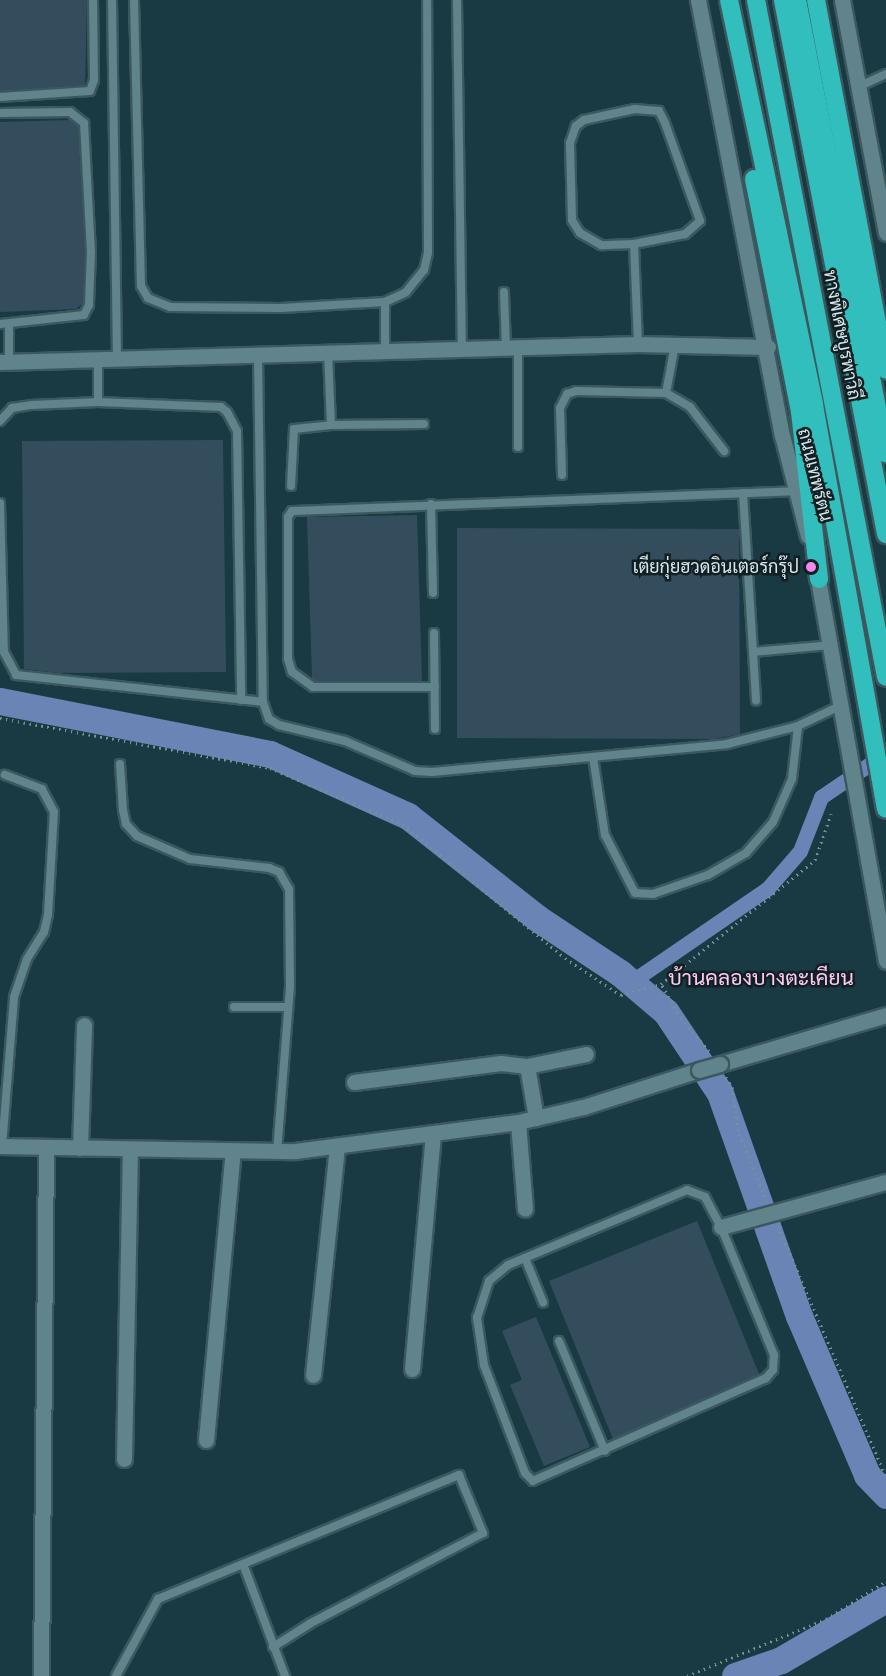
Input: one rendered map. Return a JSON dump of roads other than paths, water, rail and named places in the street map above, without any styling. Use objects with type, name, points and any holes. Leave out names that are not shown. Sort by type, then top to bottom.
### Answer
[{"type":"highway","points":[[722,0],[764,233],[801,412],[819,579]]},
{"type":"highway","name":"ถนนเทพรัตน","points":[[729,0],[814,405],[886,809]]},
{"type":"highway","name":"ทางพิเศษบูรพาวิถี","points":[[756,0],[886,677]]},
{"type":"highway","name":"ทางพิเศษบูรพาวิถี","points":[[783,0],[886,534]]},
{"type":"highway","points":[[797,0],[886,453]]},
{"type":"highway","points":[[816,0],[886,369]]},
{"type":"street","name":"ถนนเทพรัตน","points":[[698,0],[796,491],[819,579],[832,645],[886,961]]},
{"type":"street","points":[[842,0],[858,87],[881,177],[886,233]]},
{"type":"street","points":[[5,362],[638,345],[768,347]]},
{"type":"street","points":[[1,1146],[277,1152],[518,1122],[886,1015]]},
{"type":"street","points":[[80,1148],[84,1025]]},
{"type":"street","points":[[354,1082],[501,1063],[527,1066],[586,1054]]},
{"type":"street","points":[[527,1066],[536,1118]]},
{"type":"street","points":[[518,1122],[525,1209]]},
{"type":"street","points":[[412,1369],[433,1134]]},
{"type":"street","points":[[313,1375],[337,1146]]},
{"type":"street","points":[[41,1676],[46,1148]]},
{"type":"street","points":[[124,1459],[130,1150]]},
{"type":"street","points":[[206,1440],[233,1151]]},
{"type":"street","points":[[722,1227],[886,1182]]},
{"type":"lane","points":[[0,97],[90,91],[94,80],[93,0]]},
{"type":"lane","points":[[112,0],[117,358]]},
{"type":"lane","points":[[134,0],[138,255],[141,286],[148,298],[170,307],[385,302],[417,282],[428,253],[427,0]]},
{"type":"lane","points":[[457,0],[462,349]]},
{"type":"lane","points":[[858,87],[886,74]]},
{"type":"lane","points":[[652,109],[665,123],[700,222],[685,234],[634,244],[601,245],[580,233],[570,205],[570,143],[576,126],[584,120],[599,114],[652,109]]},
{"type":"lane","points":[[0,113],[70,112],[84,123],[87,140],[91,252],[88,312],[80,317],[4,324],[5,362]]},
{"type":"lane","points":[[634,244],[638,345]]},
{"type":"lane","points":[[504,292],[512,348],[518,447]]},
{"type":"lane","points":[[385,302],[385,351]]},
{"type":"lane","points":[[666,393],[675,345]]},
{"type":"lane","points":[[328,353],[331,424]]},
{"type":"lane","points":[[258,355],[263,702],[269,719],[279,725],[345,741],[415,771],[727,744],[798,726],[842,705]]},
{"type":"lane","points":[[98,359],[98,402]]},
{"type":"lane","points":[[562,475],[560,408],[567,394],[666,393],[690,407],[724,451]]},
{"type":"lane","points":[[0,421],[12,408],[98,402],[221,407],[234,420],[241,700]]},
{"type":"lane","points":[[291,486],[294,429],[331,424],[424,424]]},
{"type":"lane","points":[[435,687],[313,687],[300,681],[288,659],[288,517],[292,511],[796,491]]},
{"type":"lane","points":[[743,493],[756,701]]},
{"type":"lane","points":[[0,503],[4,652],[16,675],[263,702]]},
{"type":"lane","points":[[431,504],[433,593]]},
{"type":"lane","points":[[435,633],[435,729]]},
{"type":"lane","points":[[753,652],[832,645]]},
{"type":"lane","points":[[594,756],[605,835],[635,893],[653,894],[708,875],[746,853],[773,822],[792,780],[798,726]]},
{"type":"lane","points":[[120,764],[126,824],[137,836],[178,856],[269,868],[285,878],[291,903],[288,1007],[277,1152]]},
{"type":"lane","points":[[1,1146],[14,997],[27,958],[44,932],[54,812],[42,789],[5,775]]},
{"type":"lane","points":[[234,1007],[288,1007]]},
{"type":"lane","points":[[687,1190],[705,1197],[722,1227],[774,1355],[773,1370],[766,1378],[542,1480],[533,1481],[525,1473],[484,1365],[477,1318],[489,1281],[508,1265],[525,1258],[687,1190]]},
{"type":"lane","points":[[525,1258],[543,1302]]},
{"type":"lane","points":[[560,1341],[605,1451]]},
{"type":"lane","points":[[116,1676],[158,1599],[459,1475],[483,1533],[311,1623],[273,1647]]},
{"type":"lane","points":[[243,1564],[285,1676]]},
{"type":"waterway","points":[[0,701],[270,754],[408,816],[537,918],[620,973],[666,1012],[720,1093],[799,1316],[867,1475],[886,1495]]},
{"type":"waterway","points":[[631,982],[767,889],[800,851],[821,797],[886,753]]},
{"type":"waterway","points":[[735,1676],[781,1660],[886,1599]]},
{"type":"place","name":"เตียกุ่ยฮวดอินเตอร์กรุ๊ป","points":[[811,567]]},
{"type":"district","name":"บ้านคลองบางตะเคียน","points":[[761,978]]}]
